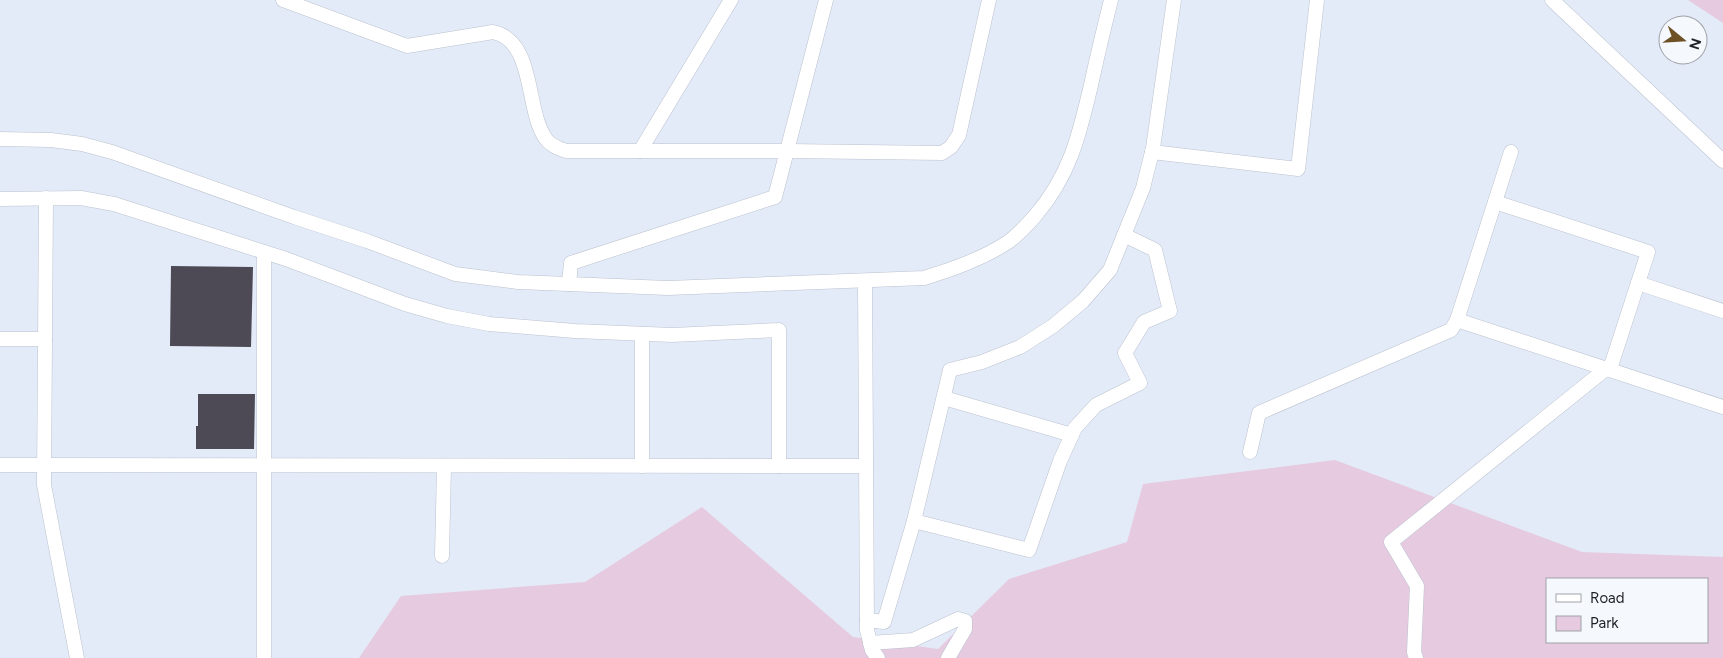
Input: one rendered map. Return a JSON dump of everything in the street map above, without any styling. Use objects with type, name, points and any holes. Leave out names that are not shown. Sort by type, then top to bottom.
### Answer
[{"type":"street","points":[[284,0],[407,46],[494,32],[503,34],[512,42],[521,57],[539,123],[546,138],[555,147],[566,151],[788,150],[942,154],[951,147],[959,135],[989,0]]},
{"type":"street","points":[[640,151],[731,0]]},
{"type":"street","points":[[569,284],[571,262],[775,197],[826,0]]},
{"type":"street","points":[[0,139],[51,140],[82,144],[112,152],[367,241],[455,274],[518,282],[668,288],[924,278],[954,269],[1008,242],[1027,226],[1045,205],[1072,158],[1080,133],[1111,0]]},
{"type":"street","points":[[866,620],[884,622],[914,522],[950,370],[982,362],[1020,347],[1052,326],[1083,301],[1110,270],[1143,188],[1152,152],[1174,0]]},
{"type":"street","points":[[1152,152],[1298,169],[1318,0]]},
{"type":"street","points":[[1552,0],[1723,161]]},
{"type":"street","points":[[1250,452],[1259,413],[1451,330],[1457,320],[1511,152]]},
{"type":"street","points":[[46,198],[44,485],[76,658]]},
{"type":"street","points":[[0,199],[81,198],[114,204],[264,252],[405,304],[447,316],[489,324],[672,335],[779,330],[779,466]]},
{"type":"street","points":[[1416,658],[1414,652],[1417,586],[1391,542],[1608,368],[1648,252],[1495,202]]},
{"type":"street","points":[[914,522],[1029,550],[1060,461],[1075,428],[1096,406],[1140,382],[1125,353],[1144,322],[1170,311],[1155,250],[1124,235]]},
{"type":"street","points":[[264,252],[264,658]]},
{"type":"street","points":[[865,281],[866,620],[872,650],[878,658]]},
{"type":"street","points":[[1638,283],[1723,311]]},
{"type":"street","points":[[1457,320],[1723,406]]},
{"type":"street","points":[[642,334],[642,466]]},
{"type":"street","points":[[0,339],[45,339]]},
{"type":"street","points":[[944,398],[1072,435]]},
{"type":"street","points":[[0,465],[866,466]]},
{"type":"street","points":[[442,556],[444,466]]},
{"type":"street","points":[[870,643],[913,640],[958,619],[965,621],[965,629],[948,658]]},
{"type":"green space","points":[[1688,0],[1723,0],[1723,23]]},
{"type":"green space","points":[[1335,460],[1582,552],[1723,557],[1723,658],[359,658],[401,596],[585,582],[702,507],[853,637],[938,649],[1009,579],[1127,542],[1143,484]]},
{"type":"building","points":[[171,266],[253,267],[251,347],[170,346]]},
{"type":"building","points":[[198,394],[255,394],[254,449],[196,449]]}]
